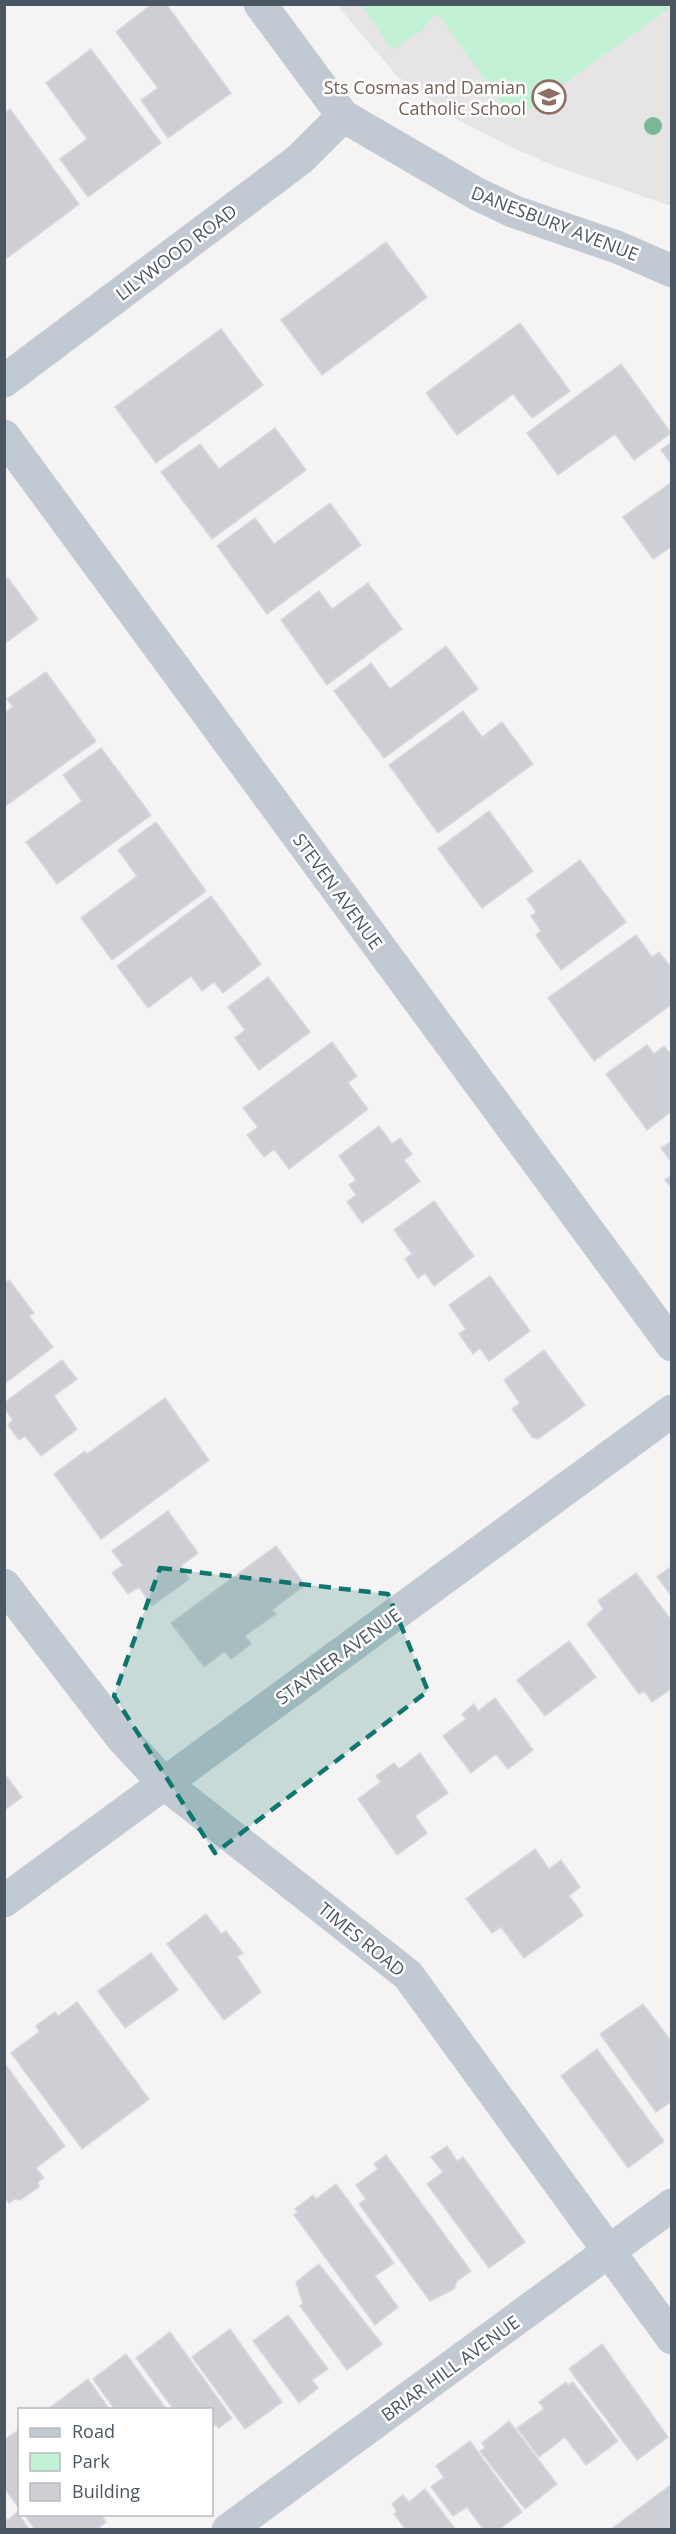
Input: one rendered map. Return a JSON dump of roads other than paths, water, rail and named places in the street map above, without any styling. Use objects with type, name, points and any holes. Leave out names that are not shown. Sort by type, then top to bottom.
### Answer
[{"type":"street","name":"DANESBURY AVENUE","points":[[260,4],[344,116],[477,194],[515,212],[616,247],[672,271]]},
{"type":"street","name":"LILYWOOD ROAD","points":[[4,381],[300,159],[344,116]]},
{"type":"street","name":"STEVEN AVENUE","points":[[4,436],[672,1345]]},
{"type":"street","name":"STAYNER AVENUE","points":[[4,1901],[672,1411]]},
{"type":"street","name":"TIMES ROAD","points":[[4,1584],[122,1738],[164,1783],[408,1975],[672,2338]]},
{"type":"street","name":"BRIAR HILL AVENUE","points":[[228,2529],[672,2205]]},
{"type":"place","name":"Sts Cosmas and Damian Catholic School","points":[[549,97]]}]
